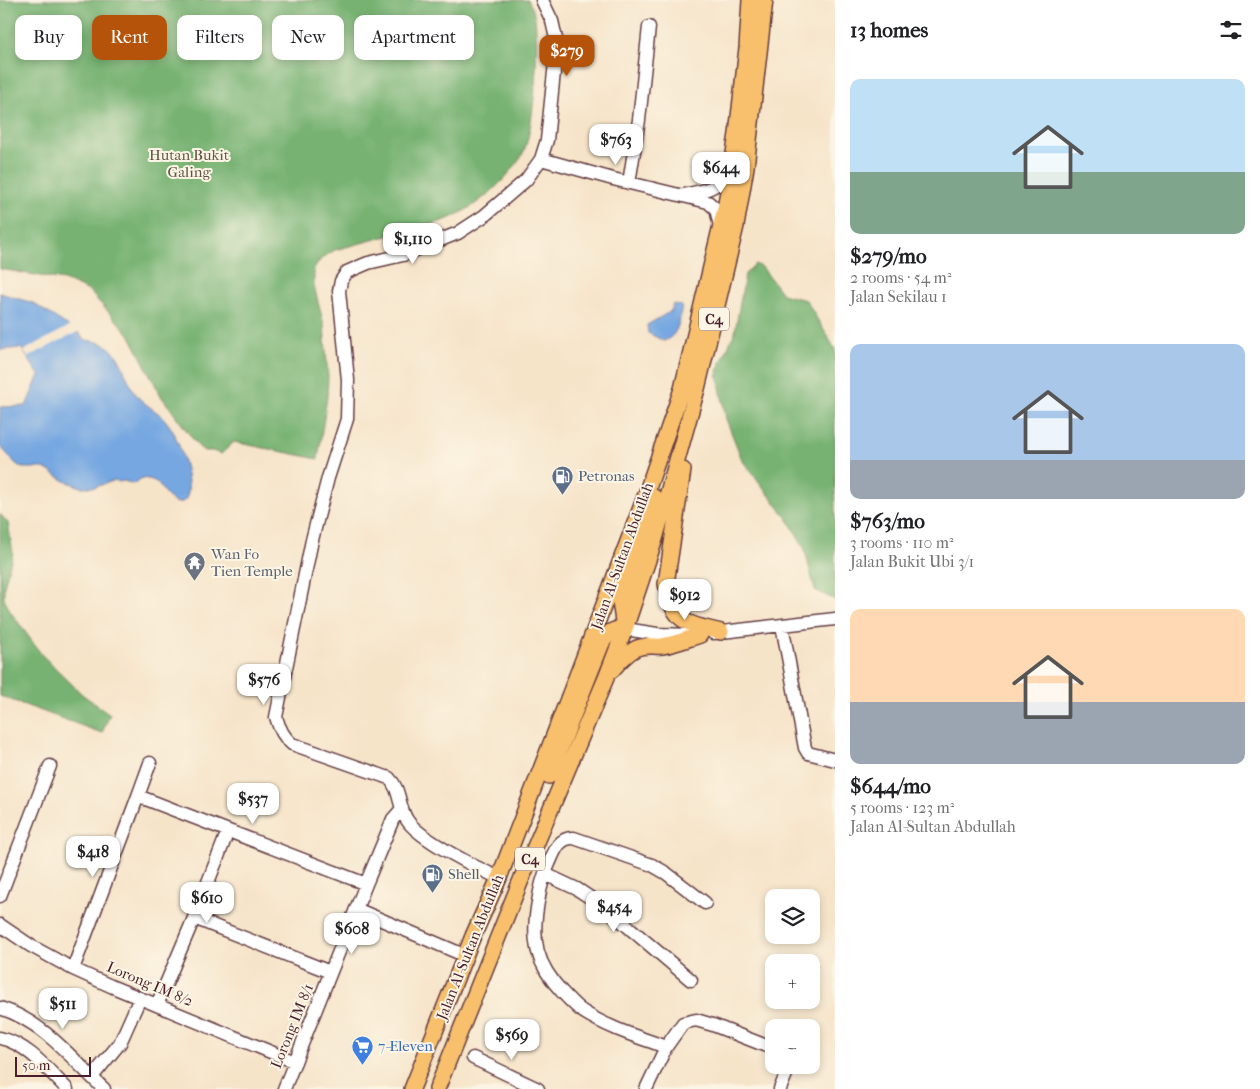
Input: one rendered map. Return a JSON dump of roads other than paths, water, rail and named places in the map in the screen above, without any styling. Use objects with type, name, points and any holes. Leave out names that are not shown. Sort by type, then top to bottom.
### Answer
[{"type":"main road","name":"Jalan Al-Sultan Abdullah","points":[[690,389],[733,161],[747,48],[750,0]]},
{"type":"main road","name":"Jalan Al-Sultan Abdullah","points":[[412,1089],[499,878],[631,535],[690,389],[736,226],[746,167],[765,0]]},
{"type":"main road","points":[[499,878],[531,817],[553,767],[602,643],[609,632],[615,629],[625,629],[620,601],[649,518],[690,389]]},
{"type":"main road","points":[[690,389],[666,584],[673,610],[682,620],[721,632]]},
{"type":"main road","name":"Jalan Al-Sultan Abdullah","points":[[437,1089],[625,629]]},
{"type":"main road","points":[[606,678],[625,656],[635,649],[643,646],[678,643],[700,634]]},
{"type":"street","points":[[499,878],[472,865],[420,834],[408,822],[401,810],[396,786],[389,778],[292,744],[286,739],[279,728],[276,717],[312,540],[328,478],[347,419],[348,380],[339,292],[341,281],[347,272],[368,263],[402,255],[458,233],[484,216],[526,180],[541,158],[547,140],[557,43],[552,21],[542,0]]},
{"type":"street","points":[[629,183],[639,120],[649,27]]},
{"type":"street","points":[[541,158],[560,165],[713,205],[716,209],[721,228]]},
{"type":"street","points":[[684,196],[720,183],[726,177],[733,161]]},
{"type":"street","points":[[625,629],[657,634],[700,634],[835,619]]},
{"type":"street","points":[[782,625],[802,742],[808,752],[835,760]]},
{"type":"street","points":[[73,969],[150,763]]},
{"type":"street","points":[[0,896],[50,766]]},
{"type":"street","points":[[138,796],[366,884]]},
{"type":"street","name":"Lorong IM 8/1","points":[[284,1089],[393,819],[401,810]]},
{"type":"street","points":[[157,1005],[228,831]]},
{"type":"street","points":[[666,1047],[612,1027],[583,1011],[552,982],[541,964],[535,942],[535,920],[540,889],[559,843],[567,837],[652,865],[666,873],[705,903]]},
{"type":"street","points":[[545,874],[577,889],[606,908],[691,980]]},
{"type":"street","points":[[521,880],[540,889]]},
{"type":"street","points":[[356,909],[466,956]]},
{"type":"street","points":[[194,918],[330,972]]},
{"type":"street","name":"Lorong IM 8/2","points":[[0,925],[54,960],[73,969],[295,1062]]},
{"type":"street","points":[[92,1077],[120,1044],[140,998]]},
{"type":"street","points":[[0,1008],[38,1027],[104,1089]]},
{"type":"street","points":[[646,1089],[666,1047],[683,1023],[696,1020],[713,1024],[765,1045]]},
{"type":"street","points":[[0,1038],[18,1044],[37,1059],[67,1089]]},
{"type":"street","points":[[473,1058],[538,1089]]},
{"type":"street","points":[[780,1089],[786,1074]]},
{"type":"water","points":[[0,293],[33,303],[79,333],[84,340],[95,341],[109,347],[116,354],[135,393],[142,401],[163,417],[174,434],[184,462],[188,482],[186,498],[182,502],[174,502],[170,499],[155,481],[142,478],[133,484],[116,480],[95,487],[81,487],[65,481],[44,468],[22,468],[0,446],[0,407],[26,406],[39,375],[21,348],[0,350]]},
{"type":"water","points":[[673,304],[682,306],[678,327],[673,335],[664,341],[648,333],[647,325],[671,311]]},
{"type":"place","name":"Petronas","points":[[562,495]]},
{"type":"place","name":"Wan Fo Tien Temple","points":[[195,582]]},
{"type":"place","name":"Shell","points":[[432,893]]},
{"type":"place","name":"7-Eleven","points":[[362,1065]]},
{"type":"park label","name":"Hutan Bukit Galing","points":[[189,164]]}]
